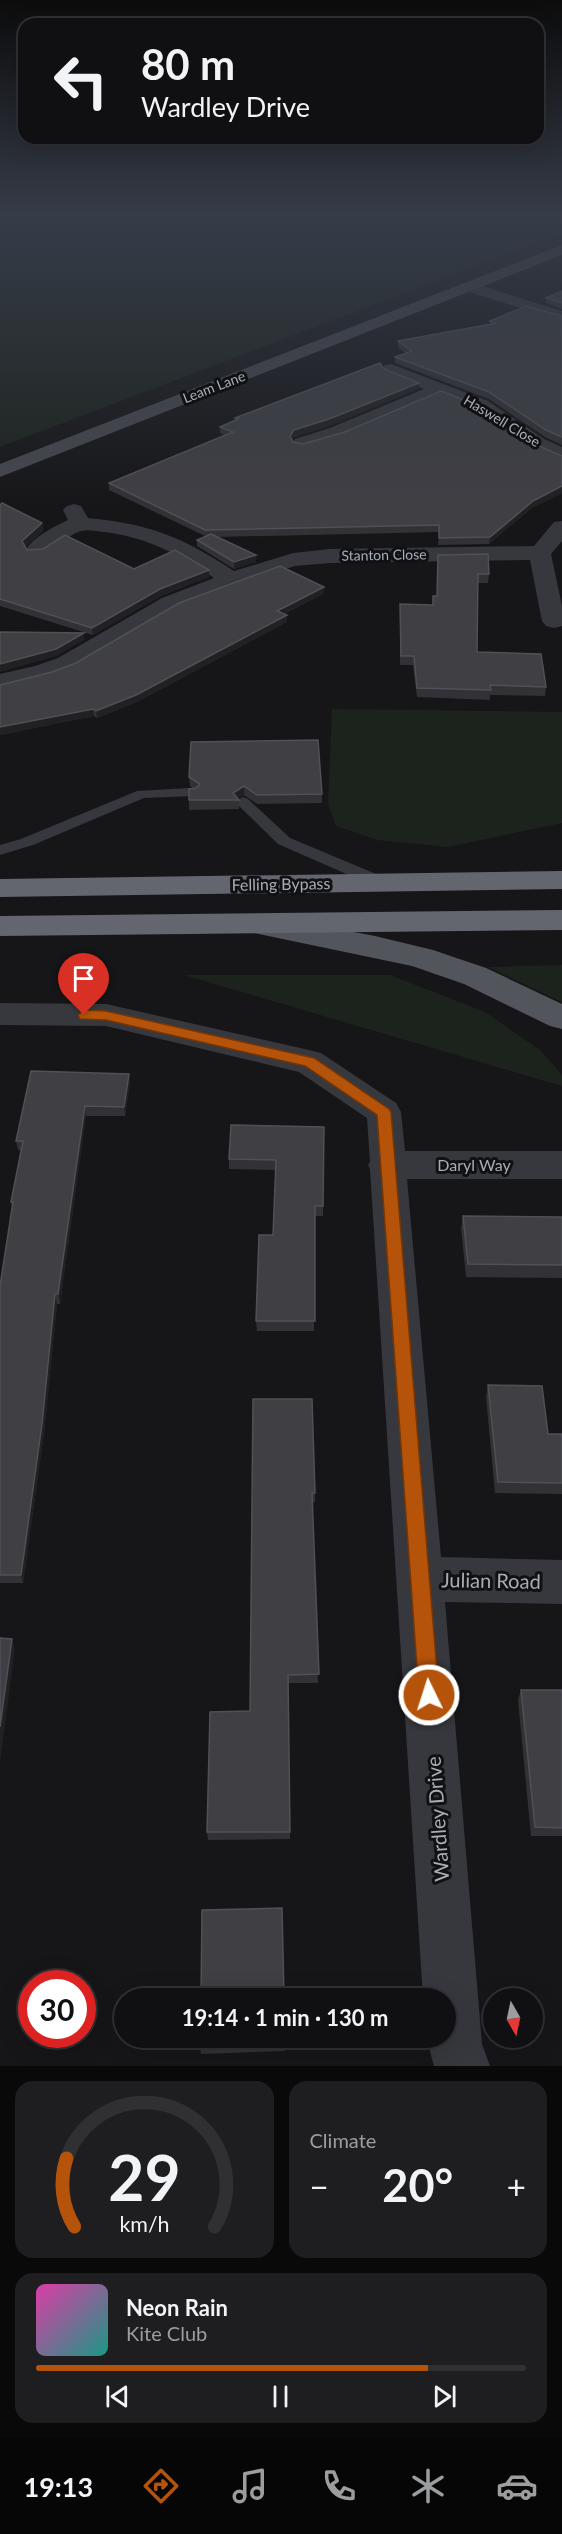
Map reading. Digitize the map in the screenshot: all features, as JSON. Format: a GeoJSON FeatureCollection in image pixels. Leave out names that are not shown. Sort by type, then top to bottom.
{"type":"FeatureCollection","features":[{"type":"Feature","properties":{"kind":"highway","name":"Felling Bypass"},"geometry":{"type":"LineString","coordinates":[[0,888],[562,880]]}},
{"type":"Feature","properties":{"kind":"highway"},"geometry":{"type":"LineString","coordinates":[[0,926],[562,920]]}},
{"type":"Feature","properties":{"kind":"main road","name":"Leam Lane"},"geometry":{"type":"LineString","coordinates":[[0,471],[407,311]]}},
{"type":"Feature","properties":{"kind":"main road"},"geometry":{"type":"LineString","coordinates":[[249,923],[393,950],[445,965],[494,984],[562,1017]]}},
{"type":"Feature","properties":{"kind":"street"},"geometry":{"type":"LineString","coordinates":[[547,311],[562,316]]}},
{"type":"Feature","properties":{"kind":"street","name":"Haswell Close"},"geometry":{"type":"LineString","coordinates":[[391,369],[481,405],[537,443],[562,455]]}},
{"type":"Feature","properties":{"kind":"street"},"geometry":{"type":"LineString","coordinates":[[302,442],[326,436],[442,388]]}},
{"type":"Feature","properties":{"kind":"street"},"geometry":{"type":"LineString","coordinates":[[326,436],[348,450]]}},
{"type":"Feature","properties":{"kind":"street"},"geometry":{"type":"LineString","coordinates":[[36,550],[77,516],[163,539],[182,548],[231,579]]}},
{"type":"Feature","properties":{"kind":"street"},"geometry":{"type":"LineString","coordinates":[[558,621],[542,571],[540,553],[562,527]]}},
{"type":"Feature","properties":{"kind":"street","name":"Stanton Close"},"geometry":{"type":"LineString","coordinates":[[0,682],[43,672],[67,663],[146,615],[231,579],[293,560],[311,557],[540,553]]}},
{"type":"Feature","properties":{"kind":"street","name":"Wardley Drive"},"geometry":{"type":"LineString","coordinates":[[0,1014],[106,1015],[309,1062],[384,1112],[386,1165],[420,1579],[454,2044],[462,2066]]}},
{"type":"Feature","properties":{"kind":"street","name":"Daryl Way"},"geometry":{"type":"LineString","coordinates":[[386,1165],[562,1166]]}},
{"type":"Feature","properties":{"kind":"street","name":"Julian Road"},"geometry":{"type":"LineString","coordinates":[[420,1579],[562,1582]]}},
{"type":"Feature","properties":{"kind":"lane"},"geometry":{"type":"LineString","coordinates":[[0,850],[27,842],[142,794],[190,793]]}},
{"type":"Feature","properties":{"kind":"lane"},"geometry":{"type":"LineString","coordinates":[[243,802],[284,841],[382,883]]}},
{"type":"Feature","properties":{"kind":"shaded area"},"geometry":{"type":"Polygon","coordinates":[[[0,311],[356,311],[0,447],[0,311]]]}},
{"type":"Feature","properties":{"kind":"shaded area"},"geometry":{"type":"Polygon","coordinates":[[[332,709],[562,712],[562,823],[448,847],[377,840],[336,826],[328,804],[332,709]]]}},
{"type":"Feature","properties":{"kind":"shaded area"},"geometry":{"type":"Polygon","coordinates":[[[562,965],[562,1002],[488,967],[562,965]]]}},
{"type":"Feature","properties":{"kind":"shaded area"},"geometry":{"type":"Polygon","coordinates":[[[184,975],[390,975],[485,1012],[540,1050],[562,1075],[562,1086],[184,975]]]}},
{"type":"Feature","properties":{"kind":"building"},"geometry":{"type":"Polygon","coordinates":[[[513,311],[545,311],[562,316],[562,437],[546,430],[489,392],[395,357],[412,351],[398,341],[497,323],[490,321],[513,311]]]}},
{"type":"Feature","properties":{"kind":"building"},"geometry":{"type":"Polygon","coordinates":[[[380,363],[384,369],[419,383],[329,419],[294,430],[290,436],[293,442],[303,444],[345,432],[441,391],[474,404],[530,442],[562,456],[562,486],[533,501],[490,537],[439,538],[439,525],[205,530],[109,483],[233,432],[220,427],[238,419],[235,418],[380,363]]]}},
{"type":"Feature","properties":{"kind":"building"},"geometry":{"type":"Polygon","coordinates":[[[2,503],[42,523],[22,541],[27,550],[43,549],[65,535],[134,569],[175,550],[209,570],[160,589],[92,628],[0,599],[0,505],[2,503]]]}},
{"type":"Feature","properties":{"kind":"building"},"geometry":{"type":"Polygon","coordinates":[[[211,534],[256,555],[234,562],[197,540],[211,534]]]}},
{"type":"Feature","properties":{"kind":"building"},"geometry":{"type":"Polygon","coordinates":[[[488,554],[489,574],[478,574],[477,652],[541,654],[546,687],[490,685],[491,690],[417,688],[414,656],[401,656],[400,604],[433,605],[433,596],[437,596],[438,555],[488,554]]]}},
{"type":"Feature","properties":{"kind":"building"},"geometry":{"type":"Polygon","coordinates":[[[280,566],[324,587],[277,611],[287,615],[136,695],[96,711],[93,709],[0,727],[0,685],[52,672],[76,663],[179,603],[280,566]]]}},
{"type":"Feature","properties":{"kind":"building"},"geometry":{"type":"Polygon","coordinates":[[[0,632],[84,633],[56,649],[0,664],[0,632]]]}},
{"type":"Feature","properties":{"kind":"building"},"geometry":{"type":"Polygon","coordinates":[[[318,740],[322,794],[257,795],[244,786],[233,793],[239,800],[189,800],[189,789],[196,788],[200,784],[189,777],[191,742],[318,740]]]}},
{"type":"Feature","properties":{"kind":"building"},"geometry":{"type":"Polygon","coordinates":[[[31,1071],[129,1074],[124,1107],[85,1106],[58,1294],[55,1294],[42,1424],[21,1575],[0,1575],[0,1286],[13,1202],[11,1202],[23,1141],[16,1141],[31,1071]]]}},
{"type":"Feature","properties":{"kind":"building"},"geometry":{"type":"Polygon","coordinates":[[[231,1125],[324,1127],[323,1206],[315,1206],[315,1321],[256,1321],[259,1235],[273,1235],[276,1160],[229,1159],[231,1125]]]}},
{"type":"Feature","properties":{"kind":"building"},"geometry":{"type":"Polygon","coordinates":[[[463,1216],[562,1217],[562,1265],[468,1264],[463,1216]]]}},
{"type":"Feature","properties":{"kind":"building"},"geometry":{"type":"Polygon","coordinates":[[[488,1385],[542,1386],[548,1434],[562,1434],[562,1483],[498,1482],[488,1385]]]}},
{"type":"Feature","properties":{"kind":"building"},"geometry":{"type":"Polygon","coordinates":[[[253,1399],[312,1399],[315,1493],[312,1493],[319,1674],[288,1675],[290,1832],[207,1832],[210,1712],[250,1711],[253,1399]]]}},
{"type":"Feature","properties":{"kind":"building"},"geometry":{"type":"Polygon","coordinates":[[[0,1638],[12,1639],[0,1727],[0,1638]]]}},
{"type":"Feature","properties":{"kind":"building"},"geometry":{"type":"Polygon","coordinates":[[[521,1690],[562,1690],[562,1828],[535,1827],[521,1690]]]}},
{"type":"Feature","properties":{"kind":"building"},"geometry":{"type":"Polygon","coordinates":[[[282,1908],[284,1988],[201,1988],[202,1910],[282,1908]]]}},
{"type":"Feature","properties":{"kind":"route"},"geometry":{"type":"LineString","coordinates":[[84,1015],[106,1015],[309,1062],[384,1112],[386,1165],[429,1695]]}}]}
